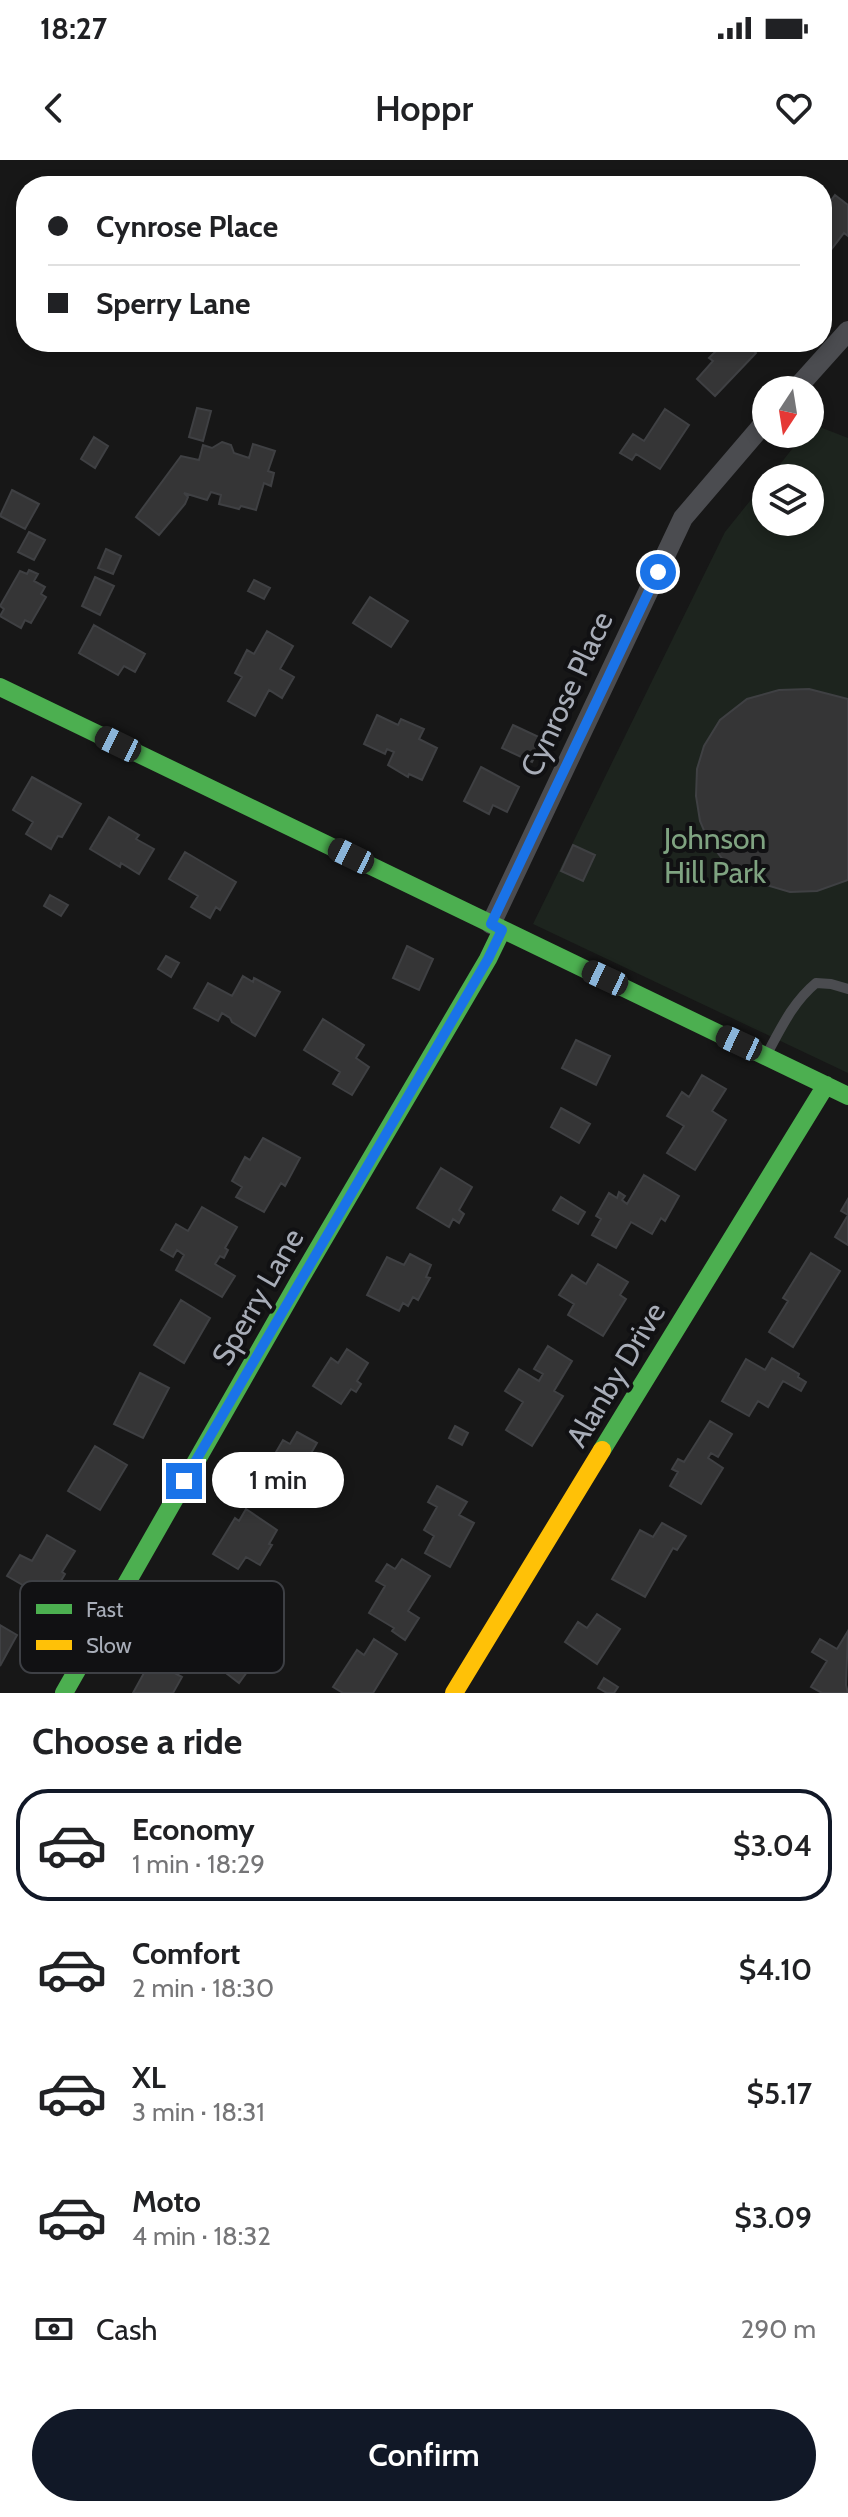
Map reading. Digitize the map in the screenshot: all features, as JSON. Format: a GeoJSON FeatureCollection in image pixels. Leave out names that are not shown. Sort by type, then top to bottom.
{"type":"FeatureCollection","features":[{"type":"Feature","properties":{"kind":"street"},"geometry":{"type":"LineString","coordinates":[[832,349],[848,331]]}},
{"type":"Feature","properties":{"kind":"street"},"geometry":{"type":"LineString","coordinates":[[808,376],[829,352]]}},
{"type":"Feature","properties":{"kind":"street","name":"Cynrose Place"},"geometry":{"type":"LineString","coordinates":[[497,927],[683,518],[752,437]]}},
{"type":"Feature","properties":{"kind":"street"},"geometry":{"type":"LineString","coordinates":[[0,687],[848,1096]]}},
{"type":"Feature","properties":{"kind":"street","name":"Sperry Lane"},"geometry":{"type":"LineString","coordinates":[[128,1581],[291,1294],[488,959],[497,927]]}},
{"type":"Feature","properties":{"kind":"street","name":"Alanby Drive"},"geometry":{"type":"LineString","coordinates":[[454,1693],[826,1085]]}},
{"type":"Feature","properties":{"kind":"street","name":"Sperry Lane"},"geometry":{"type":"LineString","coordinates":[[64,1693],[75,1673]]}},
{"type":"Feature","properties":{"kind":"lane"},"geometry":{"type":"LineString","coordinates":[[766,1056],[791,1010],[816,983],[848,989]]}},
{"type":"Feature","properties":{"kind":"green space","name":"Johnson Hill Park"},"geometry":{"type":"Polygon","coordinates":[[[824,429],[848,438],[848,1073],[533,924],[725,532],[752,498],[752,536],[824,536],[824,464],[780,464],[793,448],[824,448],[824,429]]]}},
{"type":"Feature","properties":{"kind":"building"},"geometry":{"type":"Polygon","coordinates":[[[835,195],[848,205],[848,236],[844,233],[832,249],[832,199],[835,195]]]}},
{"type":"Feature","properties":{"kind":"building"},"geometry":{"type":"Polygon","coordinates":[[[715,352],[756,353],[715,396],[697,379],[713,361],[709,358],[715,352]]]}},
{"type":"Feature","properties":{"kind":"building"},"geometry":{"type":"Polygon","coordinates":[[[197,408],[211,411],[203,441],[189,437],[197,408]]]}},
{"type":"Feature","properties":{"kind":"building"},"geometry":{"type":"Polygon","coordinates":[[[665,409],[689,425],[660,469],[636,454],[632,460],[620,453],[633,434],[644,441],[665,409]]]}},
{"type":"Feature","properties":{"kind":"building"},"geometry":{"type":"Polygon","coordinates":[[[94,437],[108,446],[95,468],[81,459],[94,437]]]}},
{"type":"Feature","properties":{"kind":"building"},"geometry":{"type":"Polygon","coordinates":[[[222,442],[231,445],[234,453],[249,458],[253,444],[275,451],[268,471],[274,473],[271,486],[264,483],[256,510],[219,504],[221,495],[211,492],[207,500],[184,493],[188,497],[185,504],[159,535],[136,517],[181,456],[199,460],[203,445],[212,448],[222,442]]]}},
{"type":"Feature","properties":{"kind":"building"},"geometry":{"type":"Polygon","coordinates":[[[12,490],[39,504],[25,529],[0,516],[12,490]]]}},
{"type":"Feature","properties":{"kind":"building"},"geometry":{"type":"Polygon","coordinates":[[[29,532],[45,540],[34,560],[18,552],[29,532]]]}},
{"type":"Feature","properties":{"kind":"building"},"geometry":{"type":"Polygon","coordinates":[[[106,549],[121,556],[113,574],[98,568],[106,549]]]}},
{"type":"Feature","properties":{"kind":"building"},"geometry":{"type":"Polygon","coordinates":[[[29,570],[38,574],[34,581],[45,587],[41,594],[46,597],[31,623],[25,620],[21,628],[0,616],[4,609],[0,606],[20,571],[27,574],[29,570]]]}},
{"type":"Feature","properties":{"kind":"building"},"geometry":{"type":"Polygon","coordinates":[[[95,577],[114,586],[100,615],[82,606],[95,577]]]}},
{"type":"Feature","properties":{"kind":"building"},"geometry":{"type":"Polygon","coordinates":[[[254,580],[270,588],[264,599],[248,591],[254,580]]]}},
{"type":"Feature","properties":{"kind":"building"},"geometry":{"type":"Polygon","coordinates":[[[370,597],[408,621],[391,647],[353,623],[370,597]]]}},
{"type":"Feature","properties":{"kind":"building"},"geometry":{"type":"Polygon","coordinates":[[[94,625],[145,654],[135,672],[124,666],[118,675],[79,653],[94,625]]]}},
{"type":"Feature","properties":{"kind":"building"},"geometry":{"type":"Polygon","coordinates":[[[267,631],[293,646],[280,669],[294,677],[282,698],[269,690],[255,716],[228,701],[242,677],[235,673],[247,650],[254,654],[267,631]]]}},
{"type":"Feature","properties":{"kind":"building"},"geometry":{"type":"Polygon","coordinates":[[[809,689],[848,699],[848,880],[817,891],[790,892],[746,879],[724,861],[708,840],[700,821],[696,796],[697,769],[704,746],[720,720],[747,699],[779,690],[809,689]]]}},
{"type":"Feature","properties":{"kind":"building"},"geometry":{"type":"Polygon","coordinates":[[[377,715],[398,725],[401,719],[424,729],[419,739],[437,748],[422,780],[409,774],[408,777],[388,765],[394,752],[387,749],[385,754],[364,744],[377,715]]]}},
{"type":"Feature","properties":{"kind":"building"},"geometry":{"type":"Polygon","coordinates":[[[513,725],[543,739],[532,762],[502,748],[513,725]]]}},
{"type":"Feature","properties":{"kind":"building"},"geometry":{"type":"Polygon","coordinates":[[[481,767],[519,787],[507,812],[493,805],[489,814],[464,801],[481,767]]]}},
{"type":"Feature","properties":{"kind":"building"},"geometry":{"type":"Polygon","coordinates":[[[32,777],[81,804],[62,837],[58,836],[51,849],[26,834],[33,822],[13,810],[32,777]]]}},
{"type":"Feature","properties":{"kind":"building"},"geometry":{"type":"Polygon","coordinates":[[[109,817],[139,835],[136,839],[154,849],[139,874],[90,849],[109,817]]]}},
{"type":"Feature","properties":{"kind":"building"},"geometry":{"type":"Polygon","coordinates":[[[573,845],[595,855],[583,881],[561,871],[573,845]]]}},
{"type":"Feature","properties":{"kind":"building"},"geometry":{"type":"Polygon","coordinates":[[[185,852],[236,882],[220,910],[216,907],[210,918],[191,907],[198,896],[169,879],[185,852]]]}},
{"type":"Feature","properties":{"kind":"building"},"geometry":{"type":"Polygon","coordinates":[[[50,895],[68,905],[61,916],[44,906],[50,895]]]}},
{"type":"Feature","properties":{"kind":"building"},"geometry":{"type":"Polygon","coordinates":[[[407,946],[433,959],[419,990],[393,978],[407,946]]]}},
{"type":"Feature","properties":{"kind":"building"},"geometry":{"type":"Polygon","coordinates":[[[166,956],[179,963],[171,977],[158,969],[166,956]]]}},
{"type":"Feature","properties":{"kind":"building"},"geometry":{"type":"Polygon","coordinates":[[[243,976],[253,982],[254,978],[280,992],[255,1036],[222,1013],[218,1021],[194,1008],[208,983],[232,996],[243,976]]]}},
{"type":"Feature","properties":{"kind":"building"},"geometry":{"type":"Polygon","coordinates":[[[323,1019],[364,1045],[356,1058],[369,1067],[352,1095],[333,1084],[340,1072],[304,1050],[323,1019]]]}},
{"type":"Feature","properties":{"kind":"building"},"geometry":{"type":"Polygon","coordinates":[[[576,1040],[610,1056],[596,1085],[562,1068],[576,1040]]]}},
{"type":"Feature","properties":{"kind":"building"},"geometry":{"type":"Polygon","coordinates":[[[702,1075],[726,1089],[712,1111],[726,1120],[695,1170],[667,1153],[684,1126],[667,1116],[682,1092],[689,1097],[702,1075]]]}},
{"type":"Feature","properties":{"kind":"building"},"geometry":{"type":"Polygon","coordinates":[[[561,1108],[590,1124],[579,1143],[551,1127],[561,1108]]]}},
{"type":"Feature","properties":{"kind":"building"},"geometry":{"type":"Polygon","coordinates":[[[263,1138],[300,1158],[285,1186],[281,1183],[264,1212],[236,1197],[242,1187],[232,1181],[245,1157],[250,1160],[263,1138]]]}},
{"type":"Feature","properties":{"kind":"building"},"geometry":{"type":"Polygon","coordinates":[[[441,1168],[472,1187],[459,1210],[464,1214],[459,1223],[453,1219],[449,1227],[417,1208],[441,1168]]]}},
{"type":"Feature","properties":{"kind":"building"},"geometry":{"type":"Polygon","coordinates":[[[644,1175],[679,1196],[665,1221],[661,1218],[652,1234],[631,1222],[616,1248],[592,1235],[601,1219],[596,1216],[609,1193],[617,1198],[619,1192],[625,1196],[622,1200],[627,1204],[644,1175]]]}},
{"type":"Feature","properties":{"kind":"building"},"geometry":{"type":"Polygon","coordinates":[[[561,1197],[585,1212],[578,1224],[553,1210],[561,1197]]]}},
{"type":"Feature","properties":{"kind":"building"},"geometry":{"type":"Polygon","coordinates":[[[848,1199],[848,1215],[841,1211],[848,1199]]]}},
{"type":"Feature","properties":{"kind":"building"},"geometry":{"type":"Polygon","coordinates":[[[202,1207],[237,1227],[225,1248],[228,1250],[224,1258],[220,1256],[215,1264],[235,1276],[222,1297],[176,1270],[184,1255],[177,1250],[173,1257],[161,1250],[176,1224],[188,1231],[202,1207]]]}},
{"type":"Feature","properties":{"kind":"building"},"geometry":{"type":"Polygon","coordinates":[[[848,1215],[848,1245],[835,1237],[848,1215]]]}},
{"type":"Feature","properties":{"kind":"building"},"geometry":{"type":"Polygon","coordinates":[[[811,1253],[840,1271],[793,1347],[769,1332],[788,1301],[783,1298],[811,1253]]]}},
{"type":"Feature","properties":{"kind":"building"},"geometry":{"type":"Polygon","coordinates":[[[410,1254],[431,1265],[426,1277],[430,1278],[418,1300],[413,1297],[408,1306],[403,1303],[399,1311],[367,1295],[387,1257],[404,1265],[410,1254]]]}},
{"type":"Feature","properties":{"kind":"building"},"geometry":{"type":"Polygon","coordinates":[[[598,1264],[628,1282],[620,1295],[626,1299],[603,1336],[568,1315],[574,1304],[559,1295],[572,1275],[586,1284],[598,1264]]]}},
{"type":"Feature","properties":{"kind":"building"},"geometry":{"type":"Polygon","coordinates":[[[181,1300],[210,1318],[184,1363],[154,1345],[181,1300]]]}},
{"type":"Feature","properties":{"kind":"building"},"geometry":{"type":"Polygon","coordinates":[[[548,1346],[572,1361],[554,1391],[563,1396],[532,1446],[506,1430],[523,1402],[505,1391],[519,1369],[539,1381],[543,1374],[534,1369],[548,1346]]]}},
{"type":"Feature","properties":{"kind":"building"},"geometry":{"type":"Polygon","coordinates":[[[347,1349],[368,1363],[357,1381],[361,1384],[356,1392],[351,1389],[341,1404],[313,1386],[331,1358],[338,1363],[347,1349]]]}},
{"type":"Feature","properties":{"kind":"building"},"geometry":{"type":"Polygon","coordinates":[[[772,1358],[799,1374],[798,1377],[806,1382],[801,1391],[783,1381],[768,1407],[758,1401],[749,1416],[722,1401],[746,1359],[765,1370],[772,1358]]]}},
{"type":"Feature","properties":{"kind":"building"},"geometry":{"type":"Polygon","coordinates":[[[140,1373],[169,1388],[143,1438],[114,1424],[140,1373]]]}},
{"type":"Feature","properties":{"kind":"building"},"geometry":{"type":"Polygon","coordinates":[[[710,1421],[732,1434],[718,1457],[711,1453],[708,1458],[723,1468],[701,1504],[670,1486],[678,1472],[672,1469],[678,1459],[684,1462],[710,1421]]]}},
{"type":"Feature","properties":{"kind":"building"},"geometry":{"type":"Polygon","coordinates":[[[455,1426],[468,1433],[462,1445],[449,1438],[455,1426]]]}},
{"type":"Feature","properties":{"kind":"building"},"geometry":{"type":"Polygon","coordinates":[[[297,1432],[317,1443],[302,1461],[315,1468],[301,1492],[265,1471],[283,1440],[290,1444],[297,1432]]]}},
{"type":"Feature","properties":{"kind":"building"},"geometry":{"type":"Polygon","coordinates":[[[95,1446],[127,1465],[100,1510],[68,1491],[95,1446]]]}},
{"type":"Feature","properties":{"kind":"building"},"geometry":{"type":"Polygon","coordinates":[[[437,1486],[467,1502],[459,1515],[474,1523],[450,1567],[425,1553],[434,1536],[424,1530],[437,1507],[428,1502],[437,1486]]]}},
{"type":"Feature","properties":{"kind":"building"},"geometry":{"type":"Polygon","coordinates":[[[246,1509],[277,1530],[260,1565],[246,1557],[238,1569],[213,1554],[235,1518],[239,1521],[246,1509]]]}},
{"type":"Feature","properties":{"kind":"building"},"geometry":{"type":"Polygon","coordinates":[[[662,1523],[686,1536],[677,1550],[673,1548],[645,1597],[612,1579],[640,1530],[653,1537],[662,1523]]]}},
{"type":"Feature","properties":{"kind":"building"},"geometry":{"type":"Polygon","coordinates":[[[47,1535],[75,1551],[62,1572],[65,1574],[61,1581],[20,1581],[20,1583],[7,1576],[20,1555],[32,1561],[47,1535]]]}},
{"type":"Feature","properties":{"kind":"building"},"geometry":{"type":"Polygon","coordinates":[[[402,1559],[430,1576],[408,1611],[419,1618],[405,1640],[392,1631],[394,1628],[369,1613],[385,1586],[376,1581],[387,1564],[395,1569],[402,1559]]]}},
{"type":"Feature","properties":{"kind":"building"},"geometry":{"type":"Polygon","coordinates":[[[597,1614],[620,1629],[597,1664],[565,1642],[578,1622],[587,1628],[597,1614]]]}},
{"type":"Feature","properties":{"kind":"building"},"geometry":{"type":"Polygon","coordinates":[[[0,1625],[17,1635],[0,1666],[0,1625]]]}},
{"type":"Feature","properties":{"kind":"building"},"geometry":{"type":"Polygon","coordinates":[[[848,1631],[848,1693],[822,1693],[811,1687],[827,1661],[812,1652],[820,1639],[837,1649],[848,1631]]]}},
{"type":"Feature","properties":{"kind":"building"},"geometry":{"type":"Polygon","coordinates":[[[374,1639],[397,1654],[373,1693],[343,1693],[333,1687],[357,1650],[364,1655],[374,1639]]]}},
{"type":"Feature","properties":{"kind":"building"},"geometry":{"type":"Polygon","coordinates":[[[144,1673],[175,1673],[182,1677],[173,1693],[133,1693],[144,1673]]]}},
{"type":"Feature","properties":{"kind":"building"},"geometry":{"type":"Polygon","coordinates":[[[226,1673],[246,1673],[239,1683],[226,1673]]]}},
{"type":"Feature","properties":{"kind":"building"},"geometry":{"type":"Polygon","coordinates":[[[604,1678],[618,1687],[614,1693],[598,1688],[604,1678]]]}},
{"type":"Feature","properties":{"kind":"traffic: fast"},"geometry":{"type":"LineString","coordinates":[[0,687],[848,1096]]}},
{"type":"Feature","properties":{"kind":"traffic: fast"},"geometry":{"type":"LineString","coordinates":[[128,1581],[502,930]]}},
{"type":"Feature","properties":{"kind":"traffic: fast"},"geometry":{"type":"LineString","coordinates":[[602,1450],[826,1085]]}},
{"type":"Feature","properties":{"kind":"traffic: fast"},"geometry":{"type":"LineString","coordinates":[[64,1693],[75,1673]]}},
{"type":"Feature","properties":{"kind":"traffic: slow"},"geometry":{"type":"LineString","coordinates":[[454,1693],[602,1450]]}},
{"type":"Feature","properties":{"kind":"route"},"geometry":{"type":"LineString","coordinates":[[184,1481],[488,959],[502,930],[491,924],[658,572]]}}]}
